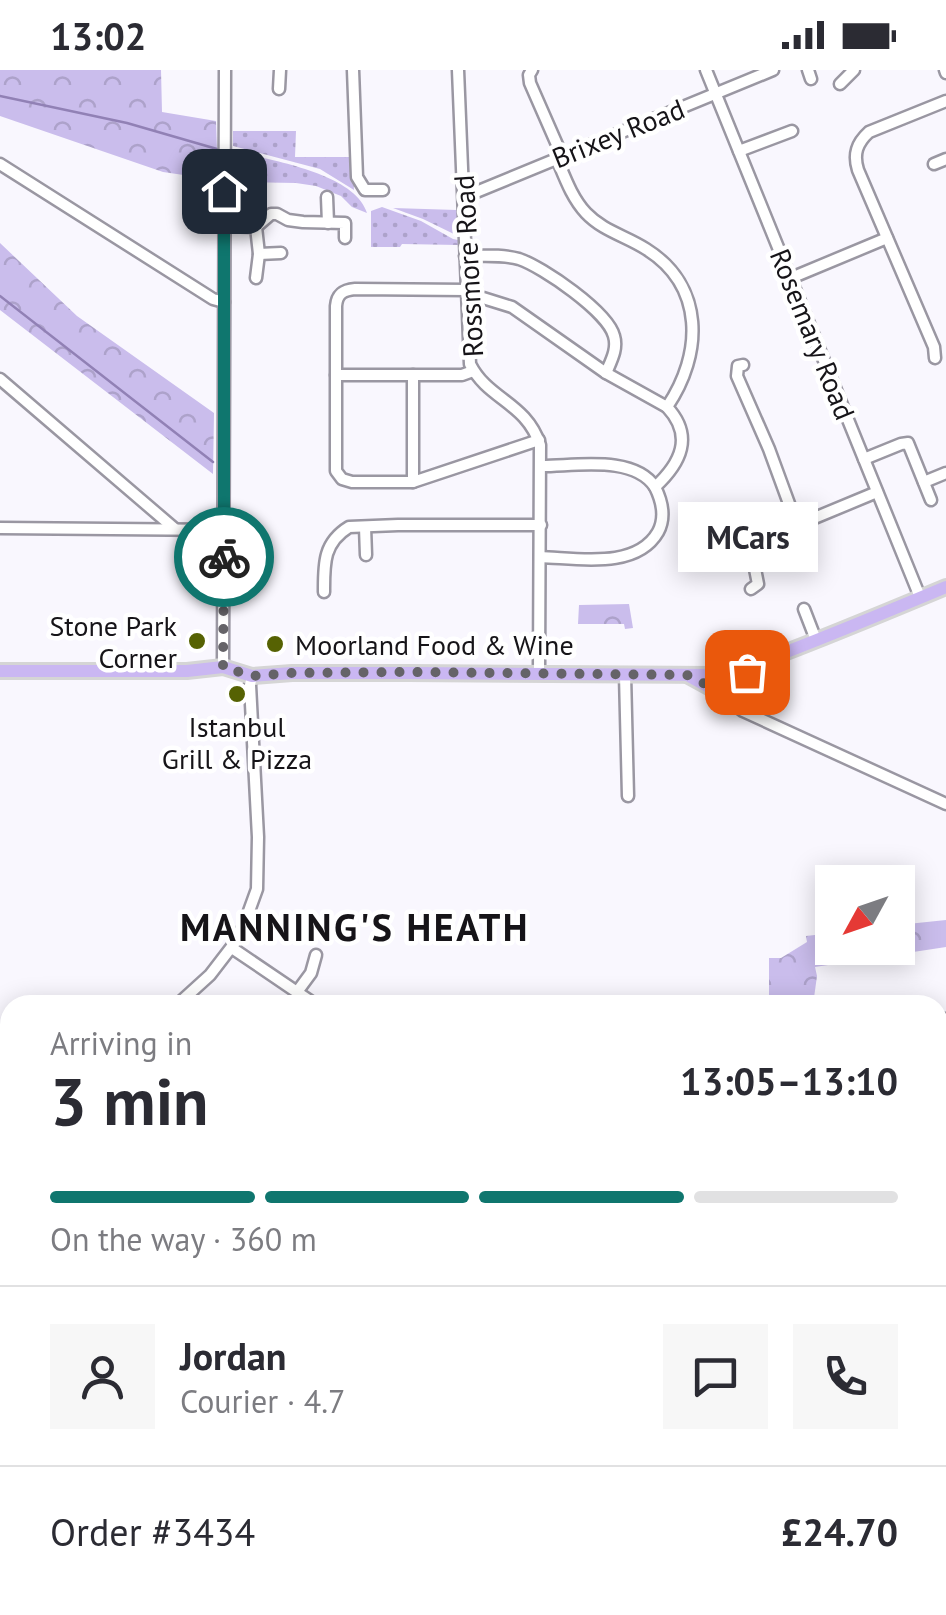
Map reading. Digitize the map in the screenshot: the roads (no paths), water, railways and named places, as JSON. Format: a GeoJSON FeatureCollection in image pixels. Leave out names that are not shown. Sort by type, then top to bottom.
{"type":"FeatureCollection","features":[{"type":"Feature","properties":{"kind":"main road"},"geometry":{"type":"LineString","coordinates":[[0,671],[188,671],[223,667],[252,676],[687,675],[723,683],[747,672],[756,663],[946,587]]}},
{"type":"Feature","properties":{"kind":"street"},"geometry":{"type":"LineString","coordinates":[[223,667],[226,70]]}},
{"type":"Feature","properties":{"kind":"street"},"geometry":{"type":"LineString","coordinates":[[278,89],[280,70]]}},
{"type":"Feature","properties":{"kind":"street"},"geometry":{"type":"LineString","coordinates":[[353,70],[357,177],[364,190],[383,190]]}},
{"type":"Feature","properties":{"kind":"street","name":"Rossmore Road"},"geometry":{"type":"LineString","coordinates":[[458,70],[470,364],[482,382],[525,416],[539,440]]}},
{"type":"Feature","properties":{"kind":"street"},"geometry":{"type":"LineString","coordinates":[[532,70],[530,83],[573,195],[600,225],[654,255],[687,299],[692,324],[691,358],[668,407]]}},
{"type":"Feature","properties":{"kind":"street","name":"Rosemary Road"},"geometry":{"type":"LineString","coordinates":[[706,70],[920,598]]}},
{"type":"Feature","properties":{"kind":"street","name":"Brixey Road"},"geometry":{"type":"LineString","coordinates":[[464,197],[773,70]]}},
{"type":"Feature","properties":{"kind":"street"},"geometry":{"type":"LineString","coordinates":[[840,84],[856,70]]}},
{"type":"Feature","properties":{"kind":"street"},"geometry":{"type":"LineString","coordinates":[[935,358],[934,347],[855,162],[860,142],[879,128],[946,102]]}},
{"type":"Feature","properties":{"kind":"street"},"geometry":{"type":"LineString","coordinates":[[739,151],[792,131]]}},
{"type":"Feature","properties":{"kind":"street"},"geometry":{"type":"LineString","coordinates":[[934,164],[946,159]]}},
{"type":"Feature","properties":{"kind":"street"},"geometry":{"type":"LineString","coordinates":[[0,164],[213,299],[224,302]]}},
{"type":"Feature","properties":{"kind":"street"},"geometry":{"type":"LineString","coordinates":[[327,198],[328,223]]}},
{"type":"Feature","properties":{"kind":"street"},"geometry":{"type":"LineString","coordinates":[[224,226],[256,226],[277,214],[288,220],[345,223],[345,238]]}},
{"type":"Feature","properties":{"kind":"street"},"geometry":{"type":"LineString","coordinates":[[256,226],[256,278]]}},
{"type":"Feature","properties":{"kind":"street"},"geometry":{"type":"LineString","coordinates":[[790,278],[887,238]]}},
{"type":"Feature","properties":{"kind":"street"},"geometry":{"type":"LineString","coordinates":[[258,254],[281,253]]}},
{"type":"Feature","properties":{"kind":"street"},"geometry":{"type":"LineString","coordinates":[[465,256],[522,260],[567,287],[603,318],[614,334],[615,350],[606,373]]}},
{"type":"Feature","properties":{"kind":"street"},"geometry":{"type":"LineString","coordinates":[[539,674],[539,440],[413,482],[342,480],[335,462],[337,298],[342,292],[355,289],[467,295],[512,307],[606,373],[668,407],[679,425],[682,441],[672,469],[655,486]]}},
{"type":"Feature","properties":{"kind":"street"},"geometry":{"type":"LineString","coordinates":[[743,365],[738,366],[737,376],[770,449],[791,509],[812,519],[876,492]]}},
{"type":"Feature","properties":{"kind":"street"},"geometry":{"type":"LineString","coordinates":[[336,374],[474,371]]}},
{"type":"Feature","properties":{"kind":"street"},"geometry":{"type":"LineString","coordinates":[[413,375],[413,482]]}},
{"type":"Feature","properties":{"kind":"street"},"geometry":{"type":"LineString","coordinates":[[0,379],[176,529]]}},
{"type":"Feature","properties":{"kind":"street"},"geometry":{"type":"LineString","coordinates":[[864,459],[904,443],[906,438],[931,500]]}},
{"type":"Feature","properties":{"kind":"street"},"geometry":{"type":"LineString","coordinates":[[540,557],[626,557],[642,550],[662,521],[662,504],[655,486],[647,476],[628,467],[542,466]]}},
{"type":"Feature","properties":{"kind":"street"},"geometry":{"type":"LineString","coordinates":[[924,482],[946,472]]}},
{"type":"Feature","properties":{"kind":"street"},"geometry":{"type":"LineString","coordinates":[[147,529],[150,506]]}},
{"type":"Feature","properties":{"kind":"street"},"geometry":{"type":"LineString","coordinates":[[751,590],[758,584],[750,544],[778,537],[797,514]]}},
{"type":"Feature","properties":{"kind":"street"},"geometry":{"type":"LineString","coordinates":[[324,592],[328,547],[348,527],[541,525]]}},
{"type":"Feature","properties":{"kind":"street"},"geometry":{"type":"LineString","coordinates":[[365,527],[366,555]]}},
{"type":"Feature","properties":{"kind":"street"},"geometry":{"type":"LineString","coordinates":[[0,528],[224,530]]}},
{"type":"Feature","properties":{"kind":"street"},"geometry":{"type":"LineString","coordinates":[[804,609],[816,640]]}},
{"type":"Feature","properties":{"kind":"street"},"geometry":{"type":"LineString","coordinates":[[625,675],[628,796]]}},
{"type":"Feature","properties":{"kind":"street"},"geometry":{"type":"LineString","coordinates":[[190,995],[232,948],[246,923],[257,889],[252,676]]}},
{"type":"Feature","properties":{"kind":"street"},"geometry":{"type":"LineString","coordinates":[[723,683],[758,717],[946,804]]}},
{"type":"Feature","properties":{"kind":"street"},"geometry":{"type":"LineString","coordinates":[[232,948],[301,995]]}},
{"type":"Feature","properties":{"kind":"street"},"geometry":{"type":"LineString","coordinates":[[297,992],[311,973],[316,955]]}},
{"type":"Feature","properties":{"kind":"waterway"},"geometry":{"type":"LineString","coordinates":[[0,96],[127,123],[217,149]]}},
{"type":"Feature","properties":{"kind":"waterway"},"geometry":{"type":"LineString","coordinates":[[0,296],[213,462]]}},
{"type":"Feature","properties":{"kind":"place","name":"Stone Park Corner"},"geometry":{"type":"Point","coordinates":[197,641]}},
{"type":"Feature","properties":{"kind":"place","name":"Moorland Food & Wine"},"geometry":{"type":"Point","coordinates":[275,644]}},
{"type":"Feature","properties":{"kind":"place","name":"MCars"},"geometry":{"type":"Point","coordinates":[747,672]}},
{"type":"Feature","properties":{"kind":"place","name":"Istanbul Grill & Pizza"},"geometry":{"type":"Point","coordinates":[237,694]}},
{"type":"Feature","properties":{"kind":"district","name":"MANNING'S HEATH"},"geometry":{"type":"Point","coordinates":[355,926]}}]}
